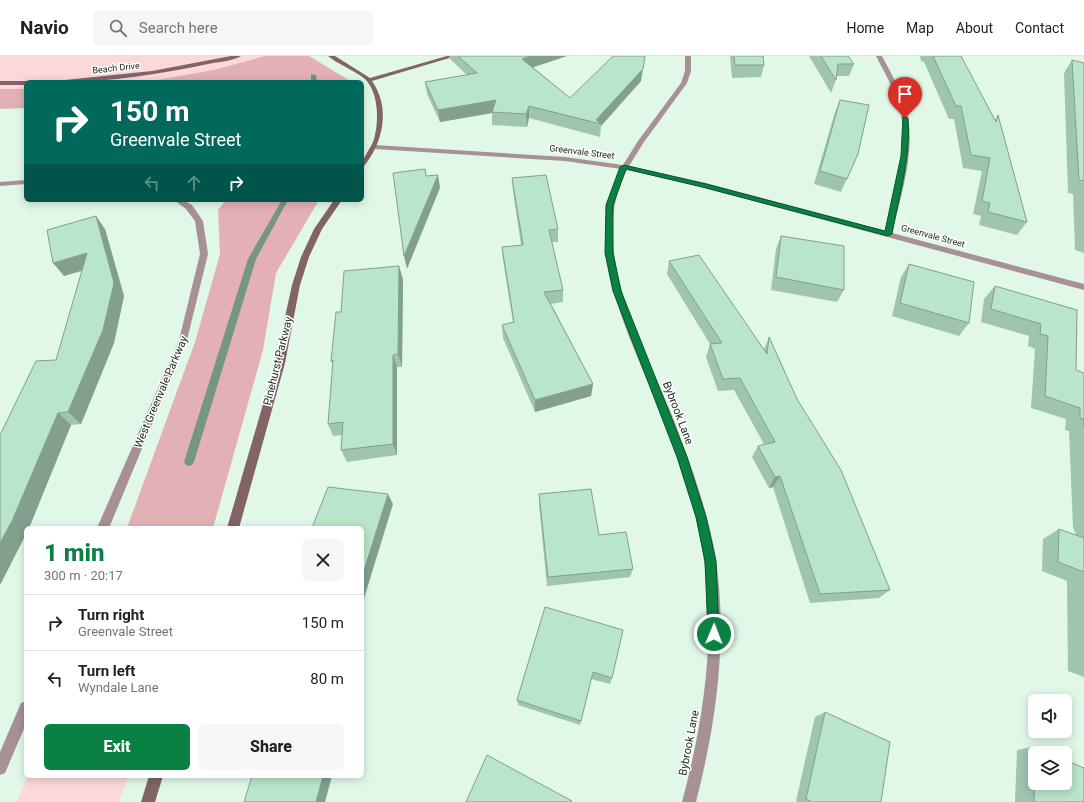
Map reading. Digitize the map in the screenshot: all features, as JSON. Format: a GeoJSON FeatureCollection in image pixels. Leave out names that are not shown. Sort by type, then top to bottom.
{"type":"FeatureCollection","features":[{"type":"Feature","properties":{"kind":"street","name":"Beach Drive"},"geometry":{"type":"LineString","coordinates":[[88,80],[134,76],[184,68],[238,56]]}},
{"type":"Feature","properties":{"kind":"street"},"geometry":{"type":"LineString","coordinates":[[331,56],[369,80],[376,93],[380,112],[379,128],[374,147],[364,162]]}},
{"type":"Feature","properties":{"kind":"street"},"geometry":{"type":"LineString","coordinates":[[369,80],[453,56]]}},
{"type":"Feature","properties":{"kind":"street","name":"Bybrook Lane"},"geometry":{"type":"LineString","coordinates":[[688,56],[688,71],[684,83],[624,167],[610,205],[608,226],[609,253],[617,291],[682,457],[701,517],[711,561],[714,619],[711,692],[698,771],[689,802]]}},
{"type":"Feature","properties":{"kind":"street"},"geometry":{"type":"LineString","coordinates":[[879,56],[902,106],[905,118],[906,135],[904,156],[888,234]]}},
{"type":"Feature","properties":{"kind":"street"},"geometry":{"type":"LineString","coordinates":[[0,83],[24,83]]}},
{"type":"Feature","properties":{"kind":"street","name":"Greenvale Street"},"geometry":{"type":"LineString","coordinates":[[374,147],[540,157],[624,167],[703,185],[1084,287]]}},
{"type":"Feature","properties":{"kind":"street"},"geometry":{"type":"LineString","coordinates":[[0,184],[24,182]]}},
{"type":"Feature","properties":{"kind":"street","name":"West Greenvale Parkway"},"geometry":{"type":"LineString","coordinates":[[104,526],[184,340],[204,254],[199,221],[189,207],[181,202]]}},
{"type":"Feature","properties":{"kind":"street","name":"Pinehurst Parkway"},"geometry":{"type":"LineString","coordinates":[[234,526],[280,363],[298,278],[305,257],[318,229],[337,202]]}},
{"type":"Feature","properties":{"kind":"street"},"geometry":{"type":"LineString","coordinates":[[0,768],[24,713]]}},
{"type":"Feature","properties":{"kind":"street"},"geometry":{"type":"LineString","coordinates":[[148,802],[155,778]]}},
{"type":"Feature","properties":{"kind":"shaded area"},"geometry":{"type":"Polygon","coordinates":[[[0,56],[294,56],[212,80],[24,80],[24,106],[0,106],[0,56]]]}},
{"type":"Feature","properties":{"kind":"shaded area"},"geometry":{"type":"Polygon","coordinates":[[[265,56],[309,56],[349,80],[158,80],[218,69],[265,56]]]}},
{"type":"Feature","properties":{"kind":"shaded area"},"geometry":{"type":"Polygon","coordinates":[[[0,89],[24,89],[24,108],[0,109],[0,89]]]}},
{"type":"Feature","properties":{"kind":"shaded area"},"geometry":{"type":"Polygon","coordinates":[[[224,202],[318,202],[276,273],[263,350],[214,526],[128,526],[195,342],[220,254],[218,210],[224,202]]]}},
{"type":"Feature","properties":{"kind":"shaded area"},"geometry":{"type":"Polygon","coordinates":[[[26,778],[128,778],[119,802],[17,802],[26,778]]]}},
{"type":"Feature","properties":{"kind":"building"},"geometry":{"type":"Polygon","coordinates":[[[458,56],[530,56],[522,59],[570,98],[613,56],[645,56],[643,69],[596,120],[601,124],[529,106],[526,114],[492,112],[496,100],[438,110],[425,82],[477,73],[458,56]]]}},
{"type":"Feature","properties":{"kind":"building"},"geometry":{"type":"Polygon","coordinates":[[[734,56],[763,56],[764,65],[735,65],[734,56]]]}},
{"type":"Feature","properties":{"kind":"building"},"geometry":{"type":"Polygon","coordinates":[[[821,56],[848,56],[854,64],[838,64],[836,80],[821,56]]]}},
{"type":"Feature","properties":{"kind":"building"},"geometry":{"type":"Polygon","coordinates":[[[933,56],[961,56],[996,122],[998,115],[1027,222],[988,212],[990,203],[982,201],[990,158],[971,155],[961,106],[956,106],[933,56]]]}},
{"type":"Feature","properties":{"kind":"building"},"geometry":{"type":"Polygon","coordinates":[[[1072,60],[1084,63],[1084,181],[1079,180],[1072,60]]]}},
{"type":"Feature","properties":{"kind":"building"},"geometry":{"type":"Polygon","coordinates":[[[840,100],[869,105],[858,154],[847,179],[820,171],[840,100]]]}},
{"type":"Feature","properties":{"kind":"building"},"geometry":{"type":"Polygon","coordinates":[[[425,169],[426,176],[438,175],[404,256],[393,173],[425,169]]]}},
{"type":"Feature","properties":{"kind":"building"},"geometry":{"type":"Polygon","coordinates":[[[546,175],[558,229],[549,230],[563,290],[544,292],[593,384],[535,400],[502,325],[514,322],[502,247],[523,245],[512,178],[546,175]]]}},
{"type":"Feature","properties":{"kind":"building"},"geometry":{"type":"Polygon","coordinates":[[[96,216],[114,283],[103,330],[68,412],[58,413],[12,521],[0,543],[0,435],[36,361],[56,360],[87,253],[53,263],[47,230],[96,216]]]}},
{"type":"Feature","properties":{"kind":"building"},"geometry":{"type":"Polygon","coordinates":[[[781,236],[844,246],[844,290],[776,277],[781,236]]]}},
{"type":"Feature","properties":{"kind":"building"},"geometry":{"type":"Polygon","coordinates":[[[699,255],[767,354],[769,337],[797,399],[841,470],[890,590],[820,594],[780,476],[775,477],[758,446],[775,442],[740,378],[723,379],[710,344],[722,343],[669,261],[699,255]]]}},
{"type":"Feature","properties":{"kind":"building"},"geometry":{"type":"Polygon","coordinates":[[[909,264],[974,282],[969,323],[900,303],[909,264]]]}},
{"type":"Feature","properties":{"kind":"building"},"geometry":{"type":"Polygon","coordinates":[[[399,266],[398,354],[393,355],[393,444],[341,450],[343,422],[328,424],[333,360],[331,361],[336,312],[341,312],[344,271],[399,266]]]}},
{"type":"Feature","properties":{"kind":"building"},"geometry":{"type":"Polygon","coordinates":[[[995,286],[1077,310],[1076,370],[1084,373],[1084,419],[1080,418],[1080,408],[1045,396],[1048,336],[1040,334],[1041,324],[991,309],[995,286]]]}},
{"type":"Feature","properties":{"kind":"building"},"geometry":{"type":"Polygon","coordinates":[[[328,487],[388,494],[364,571],[364,526],[313,526],[328,487]]]}},
{"type":"Feature","properties":{"kind":"building"},"geometry":{"type":"Polygon","coordinates":[[[591,489],[599,535],[626,532],[633,569],[548,577],[539,494],[591,489]]]}},
{"type":"Feature","properties":{"kind":"building"},"geometry":{"type":"Polygon","coordinates":[[[1059,529],[1084,538],[1084,572],[1058,562],[1059,529]]]}},
{"type":"Feature","properties":{"kind":"building"},"geometry":{"type":"Polygon","coordinates":[[[545,607],[623,630],[612,678],[593,672],[581,721],[517,700],[545,607]]]}},
{"type":"Feature","properties":{"kind":"building"},"geometry":{"type":"Polygon","coordinates":[[[825,712],[890,742],[881,802],[812,802],[806,799],[825,712]]]}},
{"type":"Feature","properties":{"kind":"building"},"geometry":{"type":"Polygon","coordinates":[[[487,755],[572,801],[466,802],[487,755]]]}},
{"type":"Feature","properties":{"kind":"building"},"geometry":{"type":"Polygon","coordinates":[[[1072,763],[1084,768],[1084,802],[1034,802],[1034,790],[1072,790],[1072,763]]]}},
{"type":"Feature","properties":{"kind":"building"},"geometry":{"type":"Polygon","coordinates":[[[251,778],[322,778],[316,802],[244,802],[251,778]]]}},
{"type":"Feature","properties":{"kind":"waterway"},"geometry":{"type":"LineString","coordinates":[[313,75],[314,80]]}},
{"type":"Feature","properties":{"kind":"waterway"},"geometry":{"type":"LineString","coordinates":[[189,462],[252,259],[284,202]]}},
{"type":"Feature","properties":{"kind":"route"},"geometry":{"type":"LineString","coordinates":[[714,634],[711,561],[701,517],[682,457],[617,291],[609,253],[608,226],[610,205],[624,167],[703,185],[888,234],[904,156],[906,135],[905,118]]}}]}
